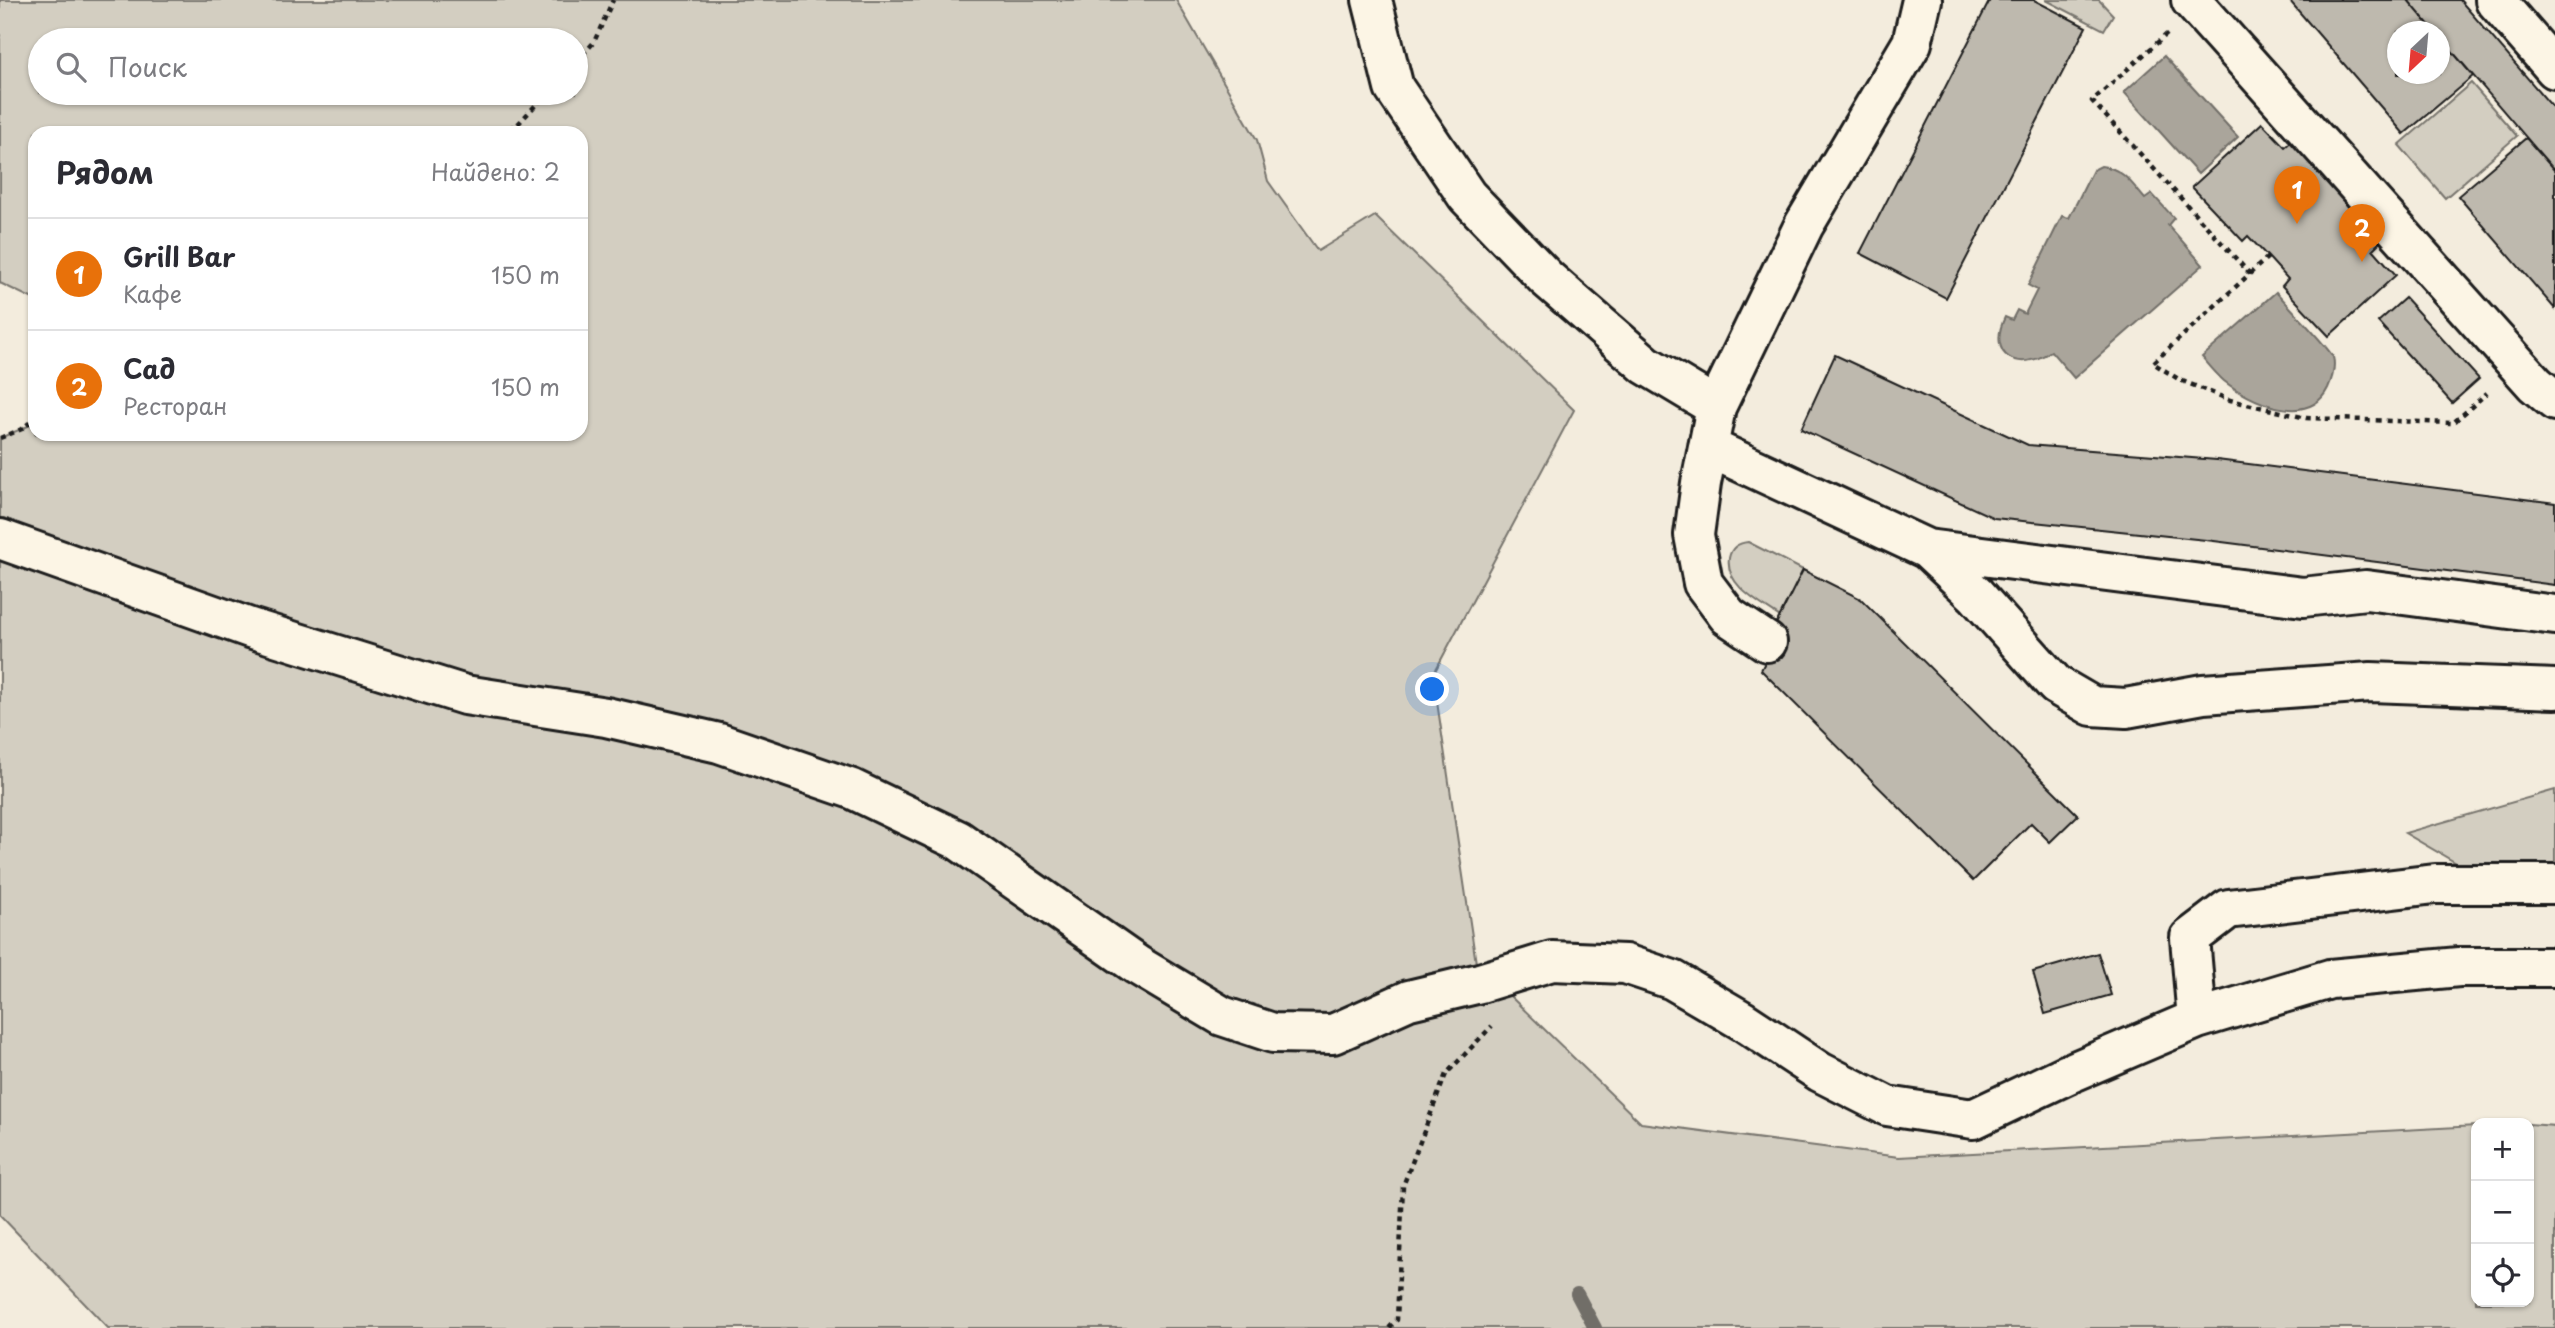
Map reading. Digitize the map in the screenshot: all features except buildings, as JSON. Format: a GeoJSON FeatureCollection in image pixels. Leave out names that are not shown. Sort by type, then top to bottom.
{"type":"FeatureCollection","features":[{"type":"Feature","properties":{"kind":"street"},"geometry":{"type":"LineString","coordinates":[[1373,0],[1394,88],[1467,196],[1546,278],[1646,365],[1716,407]]}},
{"type":"Feature","properties":{"kind":"street"},"geometry":{"type":"LineString","coordinates":[[1767,642],[1728,616],[1703,583],[1694,535],[1716,407],[1804,225],[1912,43],[1922,0]]}},
{"type":"Feature","properties":{"kind":"street"},"geometry":{"type":"LineString","coordinates":[[2191,0],[2535,384],[2555,401]]}},
{"type":"Feature","properties":{"kind":"street"},"geometry":{"type":"LineString","coordinates":[[2495,0],[2555,69]]}},
{"type":"Feature","properties":{"kind":"street"},"geometry":{"type":"LineString","coordinates":[[1708,447],[1927,549],[1976,594],[2056,685],[2092,706],[2126,708],[2203,694],[2371,682],[2555,689]]}},
{"type":"Feature","properties":{"kind":"street"},"geometry":{"type":"LineString","coordinates":[[0,539],[250,628],[465,695],[606,717],[719,743],[852,789],[958,840],[1137,965],[1223,1016],[1273,1033],[1333,1034],[1409,1000],[1480,983],[1552,961],[1625,964],[1673,980],[1743,1021],[1820,1072],[1887,1106],[1973,1119],[2068,1074],[2197,1019],[2330,979],[2459,967],[2555,967]]}},
{"type":"Feature","properties":{"kind":"street"},"geometry":{"type":"LineString","coordinates":[[1927,549],[2303,597],[2366,590],[2555,615]]}},
{"type":"Feature","properties":{"kind":"street"},"geometry":{"type":"LineString","coordinates":[[2197,1019],[2190,938],[2228,909],[2435,884],[2555,884]]}},
{"type":"Feature","properties":{"kind":"path"},"geometry":{"type":"LineString","coordinates":[[588,49],[594,42],[613,0]]}},
{"type":"Feature","properties":{"kind":"path"},"geometry":{"type":"LineString","coordinates":[[2170,31],[2092,101],[2250,274]]}},
{"type":"Feature","properties":{"kind":"path"},"geometry":{"type":"LineString","coordinates":[[514,126],[536,105]]}},
{"type":"Feature","properties":{"kind":"path"},"geometry":{"type":"LineString","coordinates":[[2268,257],[2153,363],[2179,380],[2230,400],[2306,418],[2453,423],[2495,386]]}},
{"type":"Feature","properties":{"kind":"path"},"geometry":{"type":"LineString","coordinates":[[0,438],[28,424]]}},
{"type":"Feature","properties":{"kind":"path"},"geometry":{"type":"LineString","coordinates":[[1389,1328],[1397,1320],[1403,1186],[1446,1074],[1499,1018]]}},
{"type":"Feature","properties":{"kind":"shaded area"},"geometry":{"type":"Polygon","coordinates":[[[0,0],[1176,0],[1257,140],[1268,181],[1318,251],[1375,216],[1574,410],[1433,675],[1476,963],[1641,1123],[1899,1157],[2471,1126],[2471,1307],[2534,1307],[2534,1124],[2555,1126],[2555,1328],[108,1328],[0,1215],[0,438],[28,426],[28,441],[588,441],[588,126],[28,126],[28,297],[0,283],[0,0]]]}},
{"type":"Feature","properties":{"kind":"shaded area"},"geometry":{"type":"Polygon","coordinates":[[[2046,0],[2099,0],[2113,15],[2104,30],[2046,0]]]}},
{"type":"Feature","properties":{"kind":"shaded area"},"geometry":{"type":"Polygon","coordinates":[[[2164,56],[2238,137],[2198,174],[2124,92],[2164,56]]]}},
{"type":"Feature","properties":{"kind":"shaded area"},"geometry":{"type":"Polygon","coordinates":[[[2471,83],[2517,136],[2445,198],[2399,145],[2471,83]]]}},
{"type":"Feature","properties":{"kind":"shaded area"},"geometry":{"type":"Polygon","coordinates":[[[2101,166],[2121,173],[2145,199],[2152,194],[2174,218],[2168,225],[2203,265],[2074,378],[2051,351],[2028,361],[2017,361],[2009,357],[2003,351],[2000,331],[2005,317],[2012,320],[2017,310],[2025,314],[2037,290],[2028,285],[2062,216],[2069,218],[2093,170],[2101,166]]]}},
{"type":"Feature","properties":{"kind":"shaded area"},"geometry":{"type":"Polygon","coordinates":[[[2276,292],[2333,357],[2334,369],[2328,388],[2319,400],[2307,407],[2278,407],[2248,396],[2224,381],[2202,357],[2276,292]]]}},
{"type":"Feature","properties":{"kind":"shaded area"},"geometry":{"type":"Polygon","coordinates":[[[1748,542],[1803,570],[1780,617],[1745,593],[1732,577],[1729,568],[1731,551],[1741,543],[1748,542]]]}},
{"type":"Feature","properties":{"kind":"shaded area"},"geometry":{"type":"Polygon","coordinates":[[[2555,790],[2555,890],[2501,889],[2405,833],[2555,790]]]}},
{"type":"Feature","properties":{"kind":"waterway"},"geometry":{"type":"LineString","coordinates":[[1577,1294],[1595,1328]]}},
{"type":"Feature","properties":{"kind":"place","name":"Grill Bar"},"geometry":{"type":"Point","coordinates":[2297,224]}},
{"type":"Feature","properties":{"kind":"place","name":"Сад"},"geometry":{"type":"Point","coordinates":[2362,262]}}]}
